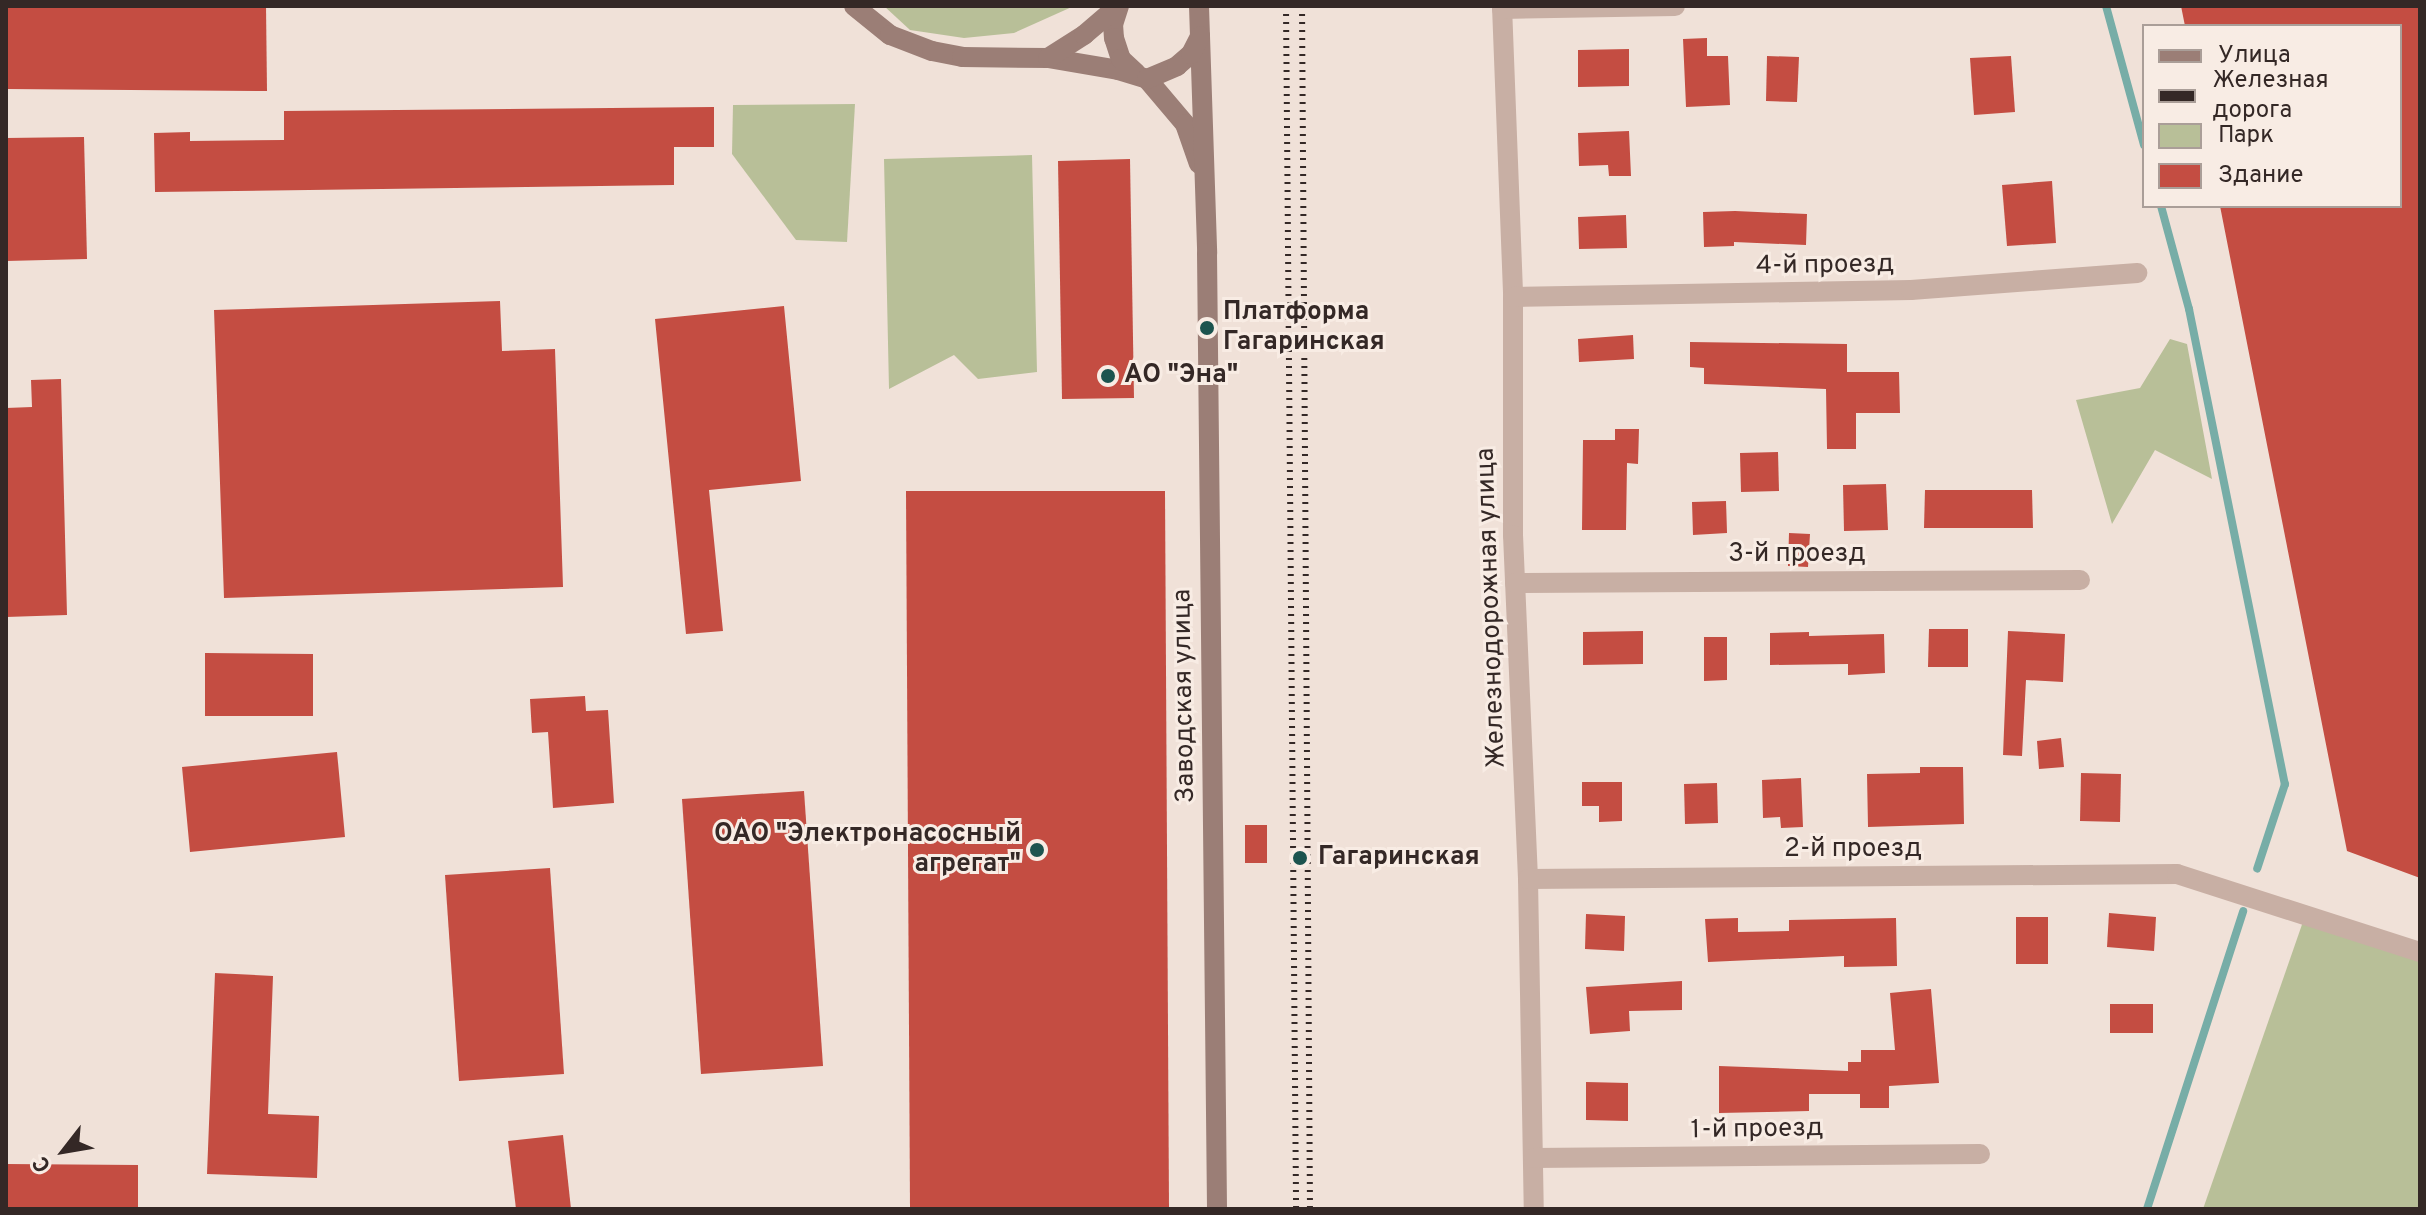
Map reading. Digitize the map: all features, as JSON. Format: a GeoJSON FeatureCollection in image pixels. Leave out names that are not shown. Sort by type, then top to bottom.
{"type":"FeatureCollection","features":[{"type":"Feature","properties":{"kind":"main road"},"geometry":{"type":"LineString","coordinates":[[854,6],[890,35],[932,51],[962,57],[1048,58],[1142,77],[1177,66],[1191,54],[1198,18]]}},
{"type":"Feature","properties":{"kind":"main road"},"geometry":{"type":"LineString","coordinates":[[1048,58],[1084,35],[1119,6]]}},
{"type":"Feature","properties":{"kind":"main road"},"geometry":{"type":"LineString","coordinates":[[1119,6],[1113,24],[1121,59],[1185,124],[1206,183]]}},
{"type":"Feature","properties":{"kind":"main road","name":"Заводская улица"},"geometry":{"type":"LineString","coordinates":[[1198,18],[1206,183],[1217,1209]]}},
{"type":"Feature","properties":{"kind":"street"},"geometry":{"type":"LineString","coordinates":[[1502,8],[1675,6]]}},
{"type":"Feature","properties":{"kind":"street","name":"Железнодорожная улица"},"geometry":{"type":"LineString","coordinates":[[1502,8],[1513,297],[1515,583],[1528,879],[1534,1209]]}},
{"type":"Feature","properties":{"kind":"street","name":"4-й проезд"},"geometry":{"type":"LineString","coordinates":[[1513,297],[1911,290],[2137,273]]}},
{"type":"Feature","properties":{"kind":"street","name":"3-й проезд"},"geometry":{"type":"LineString","coordinates":[[1515,583],[2080,580]]}},
{"type":"Feature","properties":{"kind":"street","name":"2-й проезд"},"geometry":{"type":"LineString","coordinates":[[1528,879],[2177,874],[2420,952]]}},
{"type":"Feature","properties":{"kind":"street","name":"1-й проезд"},"geometry":{"type":"LineString","coordinates":[[1534,1158],[1980,1154]]}},
{"type":"Feature","properties":{"kind":"green space"},"geometry":{"type":"Polygon","coordinates":[[[884,6],[1074,6],[1014,33],[964,38],[910,30],[884,6]]]}},
{"type":"Feature","properties":{"kind":"green space"},"geometry":{"type":"Polygon","coordinates":[[[855,104],[847,242],[796,240],[732,154],[733,105],[855,104]]]}},
{"type":"Feature","properties":{"kind":"green space"},"geometry":{"type":"Polygon","coordinates":[[[1032,155],[1037,372],[978,379],[954,355],[889,389],[884,159],[1032,155]]]}},
{"type":"Feature","properties":{"kind":"green space"},"geometry":{"type":"Polygon","coordinates":[[[2170,339],[2187,344],[2212,479],[2155,450],[2112,524],[2076,400],[2140,388],[2170,339]]]}},
{"type":"Feature","properties":{"kind":"green space"},"geometry":{"type":"Polygon","coordinates":[[[2306,913],[2420,952],[2420,1209],[2203,1209],[2306,913]]]}},
{"type":"Feature","properties":{"kind":"building"},"geometry":{"type":"Polygon","coordinates":[[[6,6],[266,6],[267,91],[6,89],[6,6]]]}},
{"type":"Feature","properties":{"kind":"building"},"geometry":{"type":"Polygon","coordinates":[[[2181,6],[2420,6],[2420,878],[2347,851],[2220,208],[2402,208],[2402,24],[2185,24],[2181,6]]]}},
{"type":"Feature","properties":{"kind":"building"},"geometry":{"type":"Polygon","coordinates":[[[1707,38],[1707,56],[1728,56],[1730,105],[1686,107],[1683,39],[1707,38]]]}},
{"type":"Feature","properties":{"kind":"building"},"geometry":{"type":"Polygon","coordinates":[[[1629,49],[1629,86],[1578,87],[1578,50],[1629,49]]]}},
{"type":"Feature","properties":{"kind":"building"},"geometry":{"type":"Polygon","coordinates":[[[1767,56],[1799,57],[1797,102],[1766,101],[1767,56]]]}},
{"type":"Feature","properties":{"kind":"building"},"geometry":{"type":"Polygon","coordinates":[[[2011,56],[2015,112],[1974,115],[1970,58],[2011,56]]]}},
{"type":"Feature","properties":{"kind":"building"},"geometry":{"type":"Polygon","coordinates":[[[714,107],[714,147],[674,147],[674,185],[155,192],[154,133],[190,132],[190,141],[284,140],[284,111],[714,107]]]}},
{"type":"Feature","properties":{"kind":"building"},"geometry":{"type":"Polygon","coordinates":[[[1629,131],[1631,176],[1609,176],[1608,165],[1579,166],[1578,133],[1629,131]]]}},
{"type":"Feature","properties":{"kind":"building"},"geometry":{"type":"Polygon","coordinates":[[[84,137],[87,259],[6,261],[6,138],[84,137]]]}},
{"type":"Feature","properties":{"kind":"building"},"geometry":{"type":"Polygon","coordinates":[[[1130,159],[1134,398],[1062,399],[1058,161],[1130,159]]]}},
{"type":"Feature","properties":{"kind":"building"},"geometry":{"type":"Polygon","coordinates":[[[2052,181],[2056,243],[2007,246],[2002,185],[2052,181]]]}},
{"type":"Feature","properties":{"kind":"building"},"geometry":{"type":"Polygon","coordinates":[[[1703,212],[1807,214],[1806,245],[1734,242],[1734,246],[1704,247],[1703,212]]]}},
{"type":"Feature","properties":{"kind":"building"},"geometry":{"type":"Polygon","coordinates":[[[1626,215],[1627,248],[1579,249],[1578,217],[1626,215]]]}},
{"type":"Feature","properties":{"kind":"building"},"geometry":{"type":"Polygon","coordinates":[[[500,301],[502,351],[555,349],[563,587],[224,598],[214,310],[500,301]]]}},
{"type":"Feature","properties":{"kind":"building"},"geometry":{"type":"Polygon","coordinates":[[[784,306],[801,481],[709,490],[723,631],[686,634],[655,319],[784,306]]]}},
{"type":"Feature","properties":{"kind":"building"},"geometry":{"type":"Polygon","coordinates":[[[1633,335],[1634,359],[1579,362],[1578,339],[1633,335]]]}},
{"type":"Feature","properties":{"kind":"building"},"geometry":{"type":"Polygon","coordinates":[[[1690,342],[1847,344],[1847,372],[1899,372],[1900,413],[1856,413],[1856,449],[1827,449],[1826,389],[1704,384],[1704,368],[1690,367],[1690,342]]]}},
{"type":"Feature","properties":{"kind":"building"},"geometry":{"type":"Polygon","coordinates":[[[61,379],[67,615],[6,617],[6,408],[32,407],[31,380],[61,379]]]}},
{"type":"Feature","properties":{"kind":"building"},"geometry":{"type":"Polygon","coordinates":[[[1615,429],[1639,429],[1638,464],[1627,463],[1626,530],[1582,530],[1583,440],[1615,440],[1615,429]]]}},
{"type":"Feature","properties":{"kind":"building"},"geometry":{"type":"Polygon","coordinates":[[[1778,452],[1779,491],[1741,492],[1740,453],[1778,452]]]}},
{"type":"Feature","properties":{"kind":"building"},"geometry":{"type":"Polygon","coordinates":[[[1886,484],[1888,530],[1844,531],[1843,485],[1886,484]]]}},
{"type":"Feature","properties":{"kind":"building"},"geometry":{"type":"Polygon","coordinates":[[[1925,490],[2032,490],[2033,528],[1924,528],[1925,490]]]}},
{"type":"Feature","properties":{"kind":"building","name":"ОАО \"Электронасосный агрегат\""},"geometry":{"type":"Polygon","coordinates":[[[906,491],[1165,491],[1169,1209],[910,1209],[906,491]]]}},
{"type":"Feature","properties":{"kind":"building"},"geometry":{"type":"Polygon","coordinates":[[[1726,501],[1727,533],[1693,535],[1692,502],[1726,501]]]}},
{"type":"Feature","properties":{"kind":"building"},"geometry":{"type":"Polygon","coordinates":[[[1789,533],[1810,534],[1808,567],[1788,566],[1789,533]]]}},
{"type":"Feature","properties":{"kind":"building"},"geometry":{"type":"Polygon","coordinates":[[[1929,629],[1968,629],[1968,667],[1928,667],[1929,629]]]}},
{"type":"Feature","properties":{"kind":"building"},"geometry":{"type":"Polygon","coordinates":[[[1643,631],[1643,664],[1583,665],[1583,632],[1643,631]]]}},
{"type":"Feature","properties":{"kind":"building"},"geometry":{"type":"Polygon","coordinates":[[[2008,631],[2065,634],[2063,682],[2026,680],[2022,756],[2003,755],[2008,631]]]}},
{"type":"Feature","properties":{"kind":"building"},"geometry":{"type":"Polygon","coordinates":[[[1809,632],[1809,636],[1884,634],[1885,673],[1848,675],[1848,664],[1770,665],[1770,633],[1809,632]]]}},
{"type":"Feature","properties":{"kind":"building"},"geometry":{"type":"Polygon","coordinates":[[[1704,637],[1727,637],[1727,680],[1704,681],[1704,637]]]}},
{"type":"Feature","properties":{"kind":"building"},"geometry":{"type":"Polygon","coordinates":[[[205,653],[313,654],[313,716],[205,716],[205,653]]]}},
{"type":"Feature","properties":{"kind":"building"},"geometry":{"type":"Polygon","coordinates":[[[585,696],[586,711],[608,710],[614,803],[553,808],[548,732],[532,733],[530,699],[585,696]]]}},
{"type":"Feature","properties":{"kind":"building"},"geometry":{"type":"Polygon","coordinates":[[[2061,738],[2064,767],[2039,769],[2037,741],[2061,738]]]}},
{"type":"Feature","properties":{"kind":"building"},"geometry":{"type":"Polygon","coordinates":[[[337,752],[345,837],[190,852],[182,767],[337,752]]]}},
{"type":"Feature","properties":{"kind":"building"},"geometry":{"type":"Polygon","coordinates":[[[1920,767],[1963,767],[1964,824],[1868,827],[1867,774],[1920,773],[1920,767]]]}},
{"type":"Feature","properties":{"kind":"building"},"geometry":{"type":"Polygon","coordinates":[[[2081,773],[2121,774],[2120,822],[2080,821],[2081,773]]]}},
{"type":"Feature","properties":{"kind":"building"},"geometry":{"type":"Polygon","coordinates":[[[1801,778],[1803,827],[1781,828],[1780,817],[1763,818],[1762,780],[1801,778]]]}},
{"type":"Feature","properties":{"kind":"building"},"geometry":{"type":"Polygon","coordinates":[[[1582,782],[1622,782],[1622,821],[1599,822],[1599,806],[1582,806],[1582,782]]]}},
{"type":"Feature","properties":{"kind":"building"},"geometry":{"type":"Polygon","coordinates":[[[1717,783],[1718,823],[1685,824],[1684,784],[1717,783]]]}},
{"type":"Feature","properties":{"kind":"building"},"geometry":{"type":"Polygon","coordinates":[[[804,791],[823,1066],[701,1074],[682,799],[804,791]]]}},
{"type":"Feature","properties":{"kind":"building"},"geometry":{"type":"Polygon","coordinates":[[[1245,825],[1267,825],[1267,863],[1245,863],[1245,825]]]}},
{"type":"Feature","properties":{"kind":"building"},"geometry":{"type":"Polygon","coordinates":[[[550,868],[564,1074],[459,1081],[445,875],[550,868]]]}},
{"type":"Feature","properties":{"kind":"building"},"geometry":{"type":"Polygon","coordinates":[[[2109,913],[2156,917],[2154,951],[2107,947],[2109,913]]]}},
{"type":"Feature","properties":{"kind":"building"},"geometry":{"type":"Polygon","coordinates":[[[1586,914],[1625,916],[1624,951],[1585,949],[1586,914]]]}},
{"type":"Feature","properties":{"kind":"building"},"geometry":{"type":"Polygon","coordinates":[[[2016,917],[2048,917],[2048,964],[2016,964],[2016,917]]]}},
{"type":"Feature","properties":{"kind":"building"},"geometry":{"type":"Polygon","coordinates":[[[1738,918],[1738,932],[1789,931],[1789,920],[1896,918],[1897,966],[1844,967],[1844,956],[1708,962],[1705,919],[1738,918]]]}},
{"type":"Feature","properties":{"kind":"building"},"geometry":{"type":"Polygon","coordinates":[[[215,973],[273,976],[268,1114],[319,1116],[317,1178],[207,1174],[215,973]]]}},
{"type":"Feature","properties":{"kind":"building"},"geometry":{"type":"Polygon","coordinates":[[[1682,981],[1682,1010],[1629,1011],[1630,1031],[1590,1034],[1586,987],[1682,981]]]}},
{"type":"Feature","properties":{"kind":"building"},"geometry":{"type":"Polygon","coordinates":[[[1931,989],[1939,1083],[1889,1086],[1889,1108],[1860,1108],[1860,1094],[1809,1094],[1809,1111],[1719,1113],[1719,1066],[1848,1071],[1848,1062],[1861,1062],[1861,1050],[1895,1050],[1890,993],[1931,989]]]}},
{"type":"Feature","properties":{"kind":"building"},"geometry":{"type":"Polygon","coordinates":[[[2110,1004],[2153,1004],[2153,1033],[2110,1033],[2110,1004]]]}},
{"type":"Feature","properties":{"kind":"building"},"geometry":{"type":"Polygon","coordinates":[[[1586,1082],[1628,1083],[1628,1121],[1586,1120],[1586,1082]]]}},
{"type":"Feature","properties":{"kind":"building"},"geometry":{"type":"Polygon","coordinates":[[[563,1135],[571,1209],[516,1209],[508,1141],[563,1135]]]}},
{"type":"Feature","properties":{"kind":"building"},"geometry":{"type":"Polygon","coordinates":[[[6,1164],[138,1165],[138,1209],[6,1209],[6,1164]]]}},
{"type":"Feature","properties":{"kind":"waterway"},"geometry":{"type":"LineString","coordinates":[[2106,6],[2142,138]]}},
{"type":"Feature","properties":{"kind":"waterway"},"geometry":{"type":"LineString","coordinates":[[2162,208],[2189,309],[2285,784],[2257,869]]}},
{"type":"Feature","properties":{"kind":"waterway"},"geometry":{"type":"LineString","coordinates":[[2147,1209],[2243,911]]}},
{"type":"Feature","properties":{"kind":"railway"},"geometry":{"type":"LineString","coordinates":[[1286,6],[1296,1209]]}},
{"type":"Feature","properties":{"kind":"railway"},"geometry":{"type":"LineString","coordinates":[[1302,6],[1310,1209]]}},
{"type":"Feature","properties":{"kind":"place","name":"Платформа Гагаринская"},"geometry":{"type":"Point","coordinates":[1207,328]}},
{"type":"Feature","properties":{"kind":"place","name":"АО \"Эна\""},"geometry":{"type":"Point","coordinates":[1108,376]}},
{"type":"Feature","properties":{"kind":"place","name":"ОАО \"Электронасосный агрегат\""},"geometry":{"type":"Point","coordinates":[1037,850]}},
{"type":"Feature","properties":{"kind":"place","name":"Гагаринская"},"geometry":{"type":"Point","coordinates":[1300,858]}}]}
